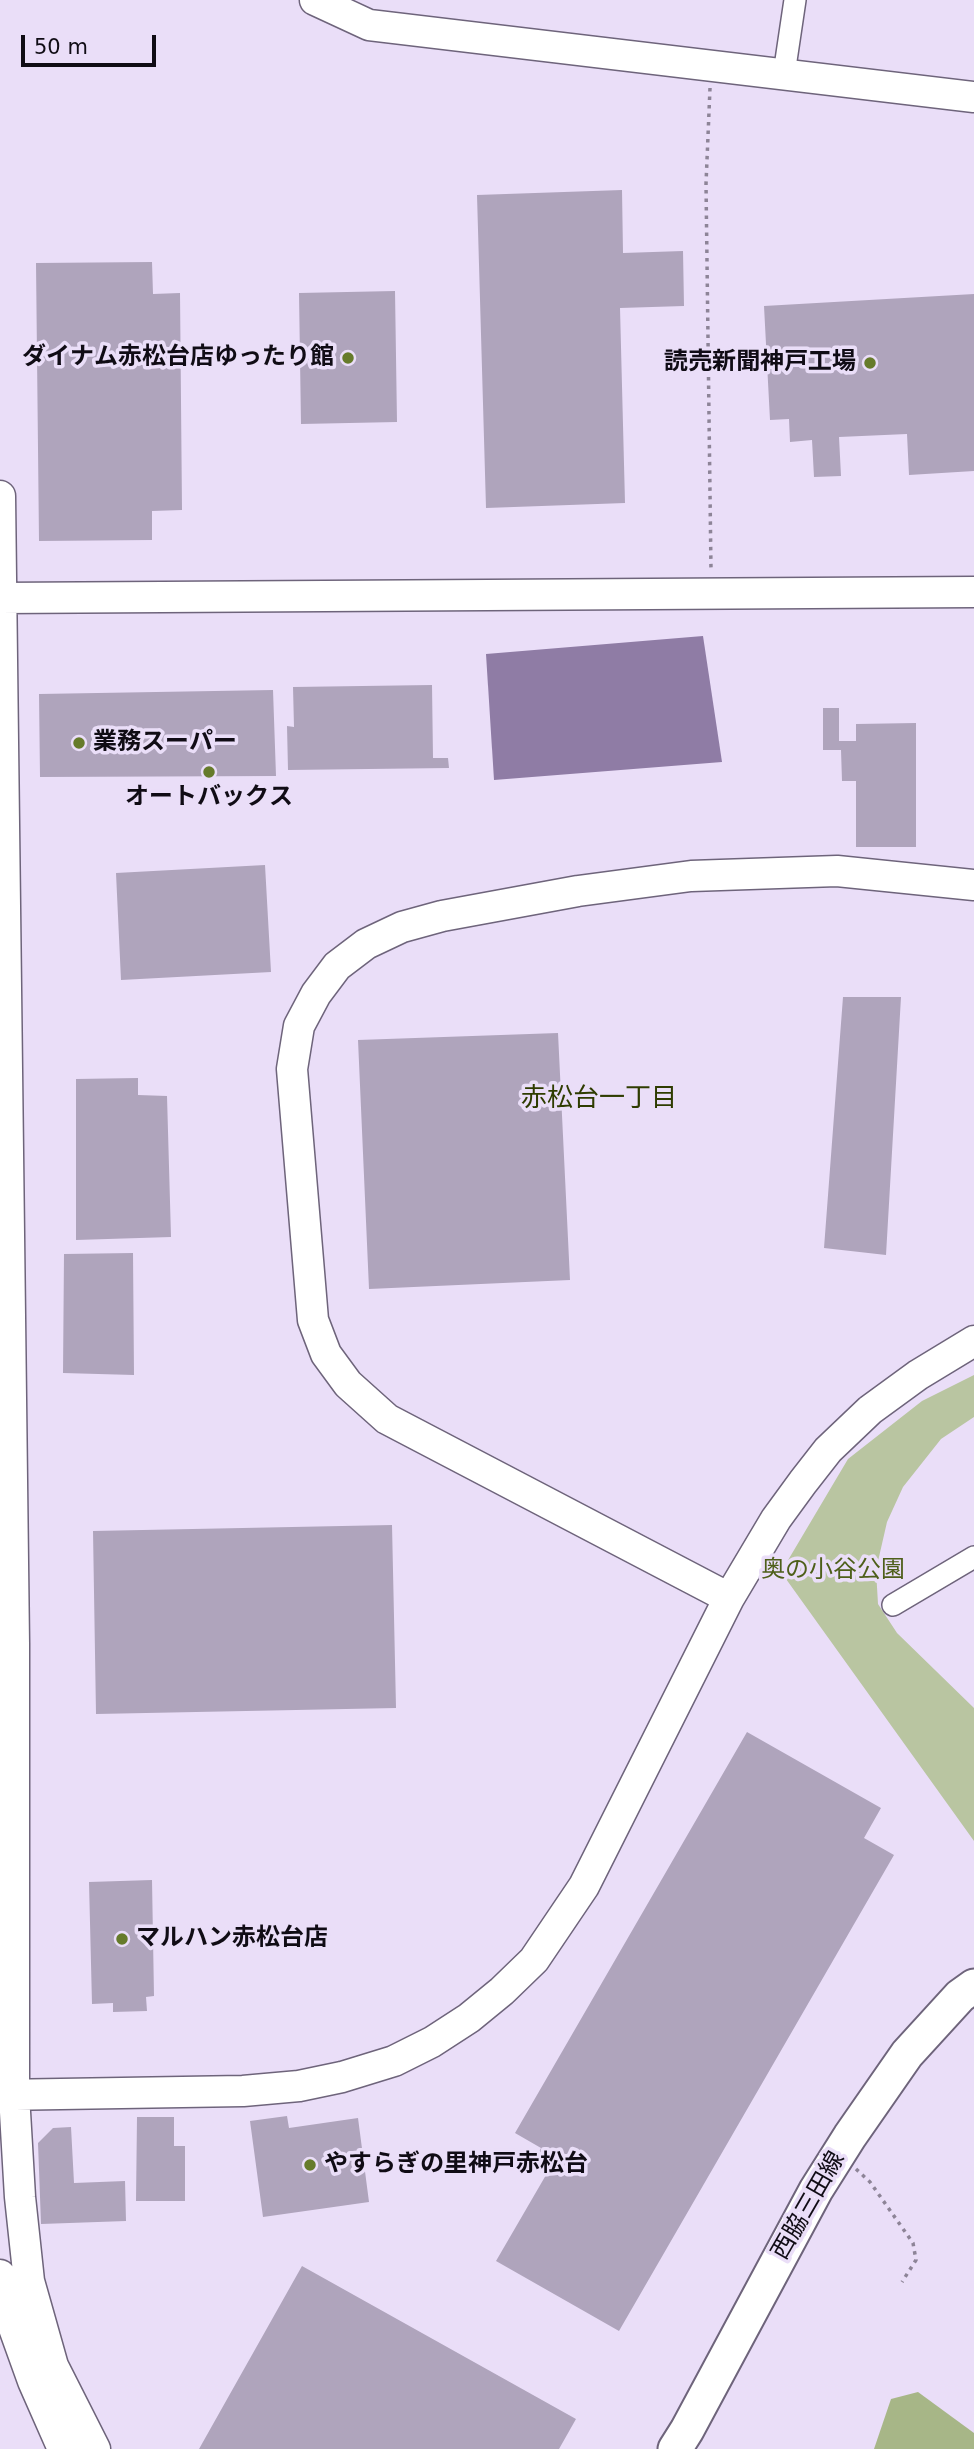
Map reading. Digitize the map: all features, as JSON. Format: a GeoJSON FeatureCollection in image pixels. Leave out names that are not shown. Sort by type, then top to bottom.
{"type":"FeatureCollection","features":[{"type":"Feature","properties":{"kind":"main road","name":"西脇三田線"},"geometry":{"type":"LineString","coordinates":[[674,2449],[687,2430],[816,2190],[839,2153],[907,2054],[960,1997],[974,1986]]}},
{"type":"Feature","properties":{"kind":"street"},"geometry":{"type":"LineString","coordinates":[[315,0],[369,25],[974,97]]}},
{"type":"Feature","properties":{"kind":"street"},"geometry":{"type":"LineString","coordinates":[[784,74],[795,0]]}},
{"type":"Feature","properties":{"kind":"street"},"geometry":{"type":"LineString","coordinates":[[0,496],[14,1616],[7,2095],[29,2281],[53,2366],[95,2449]]}},
{"type":"Feature","properties":{"kind":"street"},"geometry":{"type":"LineString","coordinates":[[1,598],[974,592]]}},
{"type":"Feature","properties":{"kind":"street"},"geometry":{"type":"LineString","coordinates":[[729,1598],[387,1419],[348,1384],[326,1354],[313,1320],[292,1069],[299,1026],[316,994],[337,966],[366,944],[402,927],[442,916],[578,891],[691,876],[837,871],[974,886]]}},
{"type":"Feature","properties":{"kind":"street"},"geometry":{"type":"LineString","coordinates":[[7,2095],[243,2091],[299,2086],[342,2077],[394,2061],[432,2042],[469,2018],[534,1960],[584,1886],[729,1598],[776,1519],[828,1450],[870,1410],[908,1382],[974,1341]]}},
{"type":"Feature","properties":{"kind":"street"},"geometry":{"type":"LineString","coordinates":[[893,1605],[974,1557]]}},
{"type":"Feature","properties":{"kind":"street"},"geometry":{"type":"LineString","coordinates":[[0,2275],[6,2306],[33,2381],[63,2449]]}},
{"type":"Feature","properties":{"kind":"path"},"geometry":{"type":"LineString","coordinates":[[711,65],[706,184],[712,594]]}},
{"type":"Feature","properties":{"kind":"path"},"geometry":{"type":"LineString","coordinates":[[839,2153],[870,2182],[914,2244],[916,2260],[902,2282]]}},
{"type":"Feature","properties":{"kind":"green space","name":"奥の小谷公園"},"geometry":{"type":"Polygon","coordinates":[[[974,1375],[974,1417],[941,1439],[903,1487],[887,1522],[876,1570],[878,1604],[897,1633],[974,1708],[974,1841],[781,1572],[848,1459],[922,1401],[974,1375]]]}},
{"type":"Feature","properties":{"kind":"green space"},"geometry":{"type":"Polygon","coordinates":[[[918,2392],[974,2433],[974,2449],[874,2449],[891,2399],[918,2392]]]}},
{"type":"Feature","properties":{"kind":"shaded area"},"geometry":{"type":"Polygon","coordinates":[[[703,636],[722,762],[494,780],[486,654],[703,636]]]}},
{"type":"Feature","properties":{"kind":"building"},"geometry":{"type":"Polygon","coordinates":[[[622,190],[623,253],[683,251],[684,306],[620,308],[625,503],[486,508],[477,195],[622,190]]]}},
{"type":"Feature","properties":{"kind":"building"},"geometry":{"type":"Polygon","coordinates":[[[152,262],[153,294],[180,293],[182,510],[152,511],[152,540],[39,541],[36,263],[152,262]]]}},
{"type":"Feature","properties":{"kind":"building","name":"ダイナム赤松台店ゆったり館"},"geometry":{"type":"Polygon","coordinates":[[[395,291],[397,422],[301,424],[299,293],[395,291]]]}},
{"type":"Feature","properties":{"kind":"building","name":"読売新聞神戸工場"},"geometry":{"type":"Polygon","coordinates":[[[974,294],[974,471],[909,475],[907,434],[839,437],[841,476],[814,477],[812,440],[790,442],[789,419],[770,420],[764,306],[974,294]]]}},
{"type":"Feature","properties":{"kind":"building"},"geometry":{"type":"Polygon","coordinates":[[[432,685],[433,758],[448,758],[449,768],[288,770],[287,726],[294,727],[293,687],[432,685]]]}},
{"type":"Feature","properties":{"kind":"building"},"geometry":{"type":"Polygon","coordinates":[[[273,690],[276,776],[40,777],[39,694],[273,690]]]}},
{"type":"Feature","properties":{"kind":"building"},"geometry":{"type":"Polygon","coordinates":[[[823,708],[839,708],[839,741],[856,741],[856,724],[916,723],[916,847],[856,847],[856,781],[842,781],[841,750],[823,750],[823,708]]]}},
{"type":"Feature","properties":{"kind":"building"},"geometry":{"type":"Polygon","coordinates":[[[265,865],[271,972],[121,980],[116,873],[265,865]]]}},
{"type":"Feature","properties":{"kind":"building"},"geometry":{"type":"Polygon","coordinates":[[[843,997],[901,997],[886,1255],[824,1248],[843,997]]]}},
{"type":"Feature","properties":{"kind":"building"},"geometry":{"type":"Polygon","coordinates":[[[558,1033],[570,1280],[369,1289],[358,1040],[558,1033]]]}},
{"type":"Feature","properties":{"kind":"building"},"geometry":{"type":"Polygon","coordinates":[[[138,1078],[138,1095],[167,1096],[171,1237],[76,1240],[76,1079],[138,1078]]]}},
{"type":"Feature","properties":{"kind":"building"},"geometry":{"type":"Polygon","coordinates":[[[133,1253],[134,1375],[63,1373],[64,1254],[133,1253]]]}},
{"type":"Feature","properties":{"kind":"building"},"geometry":{"type":"Polygon","coordinates":[[[392,1525],[396,1708],[96,1714],[93,1531],[392,1525]]]}},
{"type":"Feature","properties":{"kind":"building"},"geometry":{"type":"Polygon","coordinates":[[[747,1732],[881,1808],[864,1838],[894,1855],[619,2331],[496,2261],[546,2175],[531,2167],[541,2148],[515,2133],[747,1732]]]}},
{"type":"Feature","properties":{"kind":"building","name":"マルハン赤松台店"},"geometry":{"type":"Polygon","coordinates":[[[152,1880],[154,1996],[146,1997],[147,2011],[113,2012],[113,2003],[92,2004],[89,1882],[152,1880]]]}},
{"type":"Feature","properties":{"kind":"building","name":"やすらぎの里神戸赤松台"},"geometry":{"type":"Polygon","coordinates":[[[287,2116],[289,2128],[358,2118],[369,2202],[263,2217],[250,2121],[287,2116]]]}},
{"type":"Feature","properties":{"kind":"building"},"geometry":{"type":"Polygon","coordinates":[[[137,2117],[174,2117],[174,2146],[185,2146],[185,2201],[136,2201],[137,2117]]]}},
{"type":"Feature","properties":{"kind":"building"},"geometry":{"type":"Polygon","coordinates":[[[71,2127],[74,2183],[125,2181],[126,2221],[41,2224],[38,2143],[53,2128],[71,2127]]]}},
{"type":"Feature","properties":{"kind":"building"},"geometry":{"type":"Polygon","coordinates":[[[302,2266],[576,2419],[559,2449],[199,2449],[302,2266]]]}},
{"type":"Feature","properties":{"kind":"place","name":"ダイナム赤松台店ゆったり館"},"geometry":{"type":"Point","coordinates":[348,358]}},
{"type":"Feature","properties":{"kind":"place","name":"読売新聞神戸工場"},"geometry":{"type":"Point","coordinates":[870,363]}},
{"type":"Feature","properties":{"kind":"place","name":"業務スーパー"},"geometry":{"type":"Point","coordinates":[79,743]}},
{"type":"Feature","properties":{"kind":"place","name":"オートバックス"},"geometry":{"type":"Point","coordinates":[209,772]}},
{"type":"Feature","properties":{"kind":"place","name":"マルハン赤松台店"},"geometry":{"type":"Point","coordinates":[122,1939]}},
{"type":"Feature","properties":{"kind":"place","name":"やすらぎの里神戸赤松台"},"geometry":{"type":"Point","coordinates":[310,2165]}},
{"type":"Feature","properties":{"kind":"district","name":"赤松台一丁目"},"geometry":{"type":"Point","coordinates":[599,1099]}}]}
